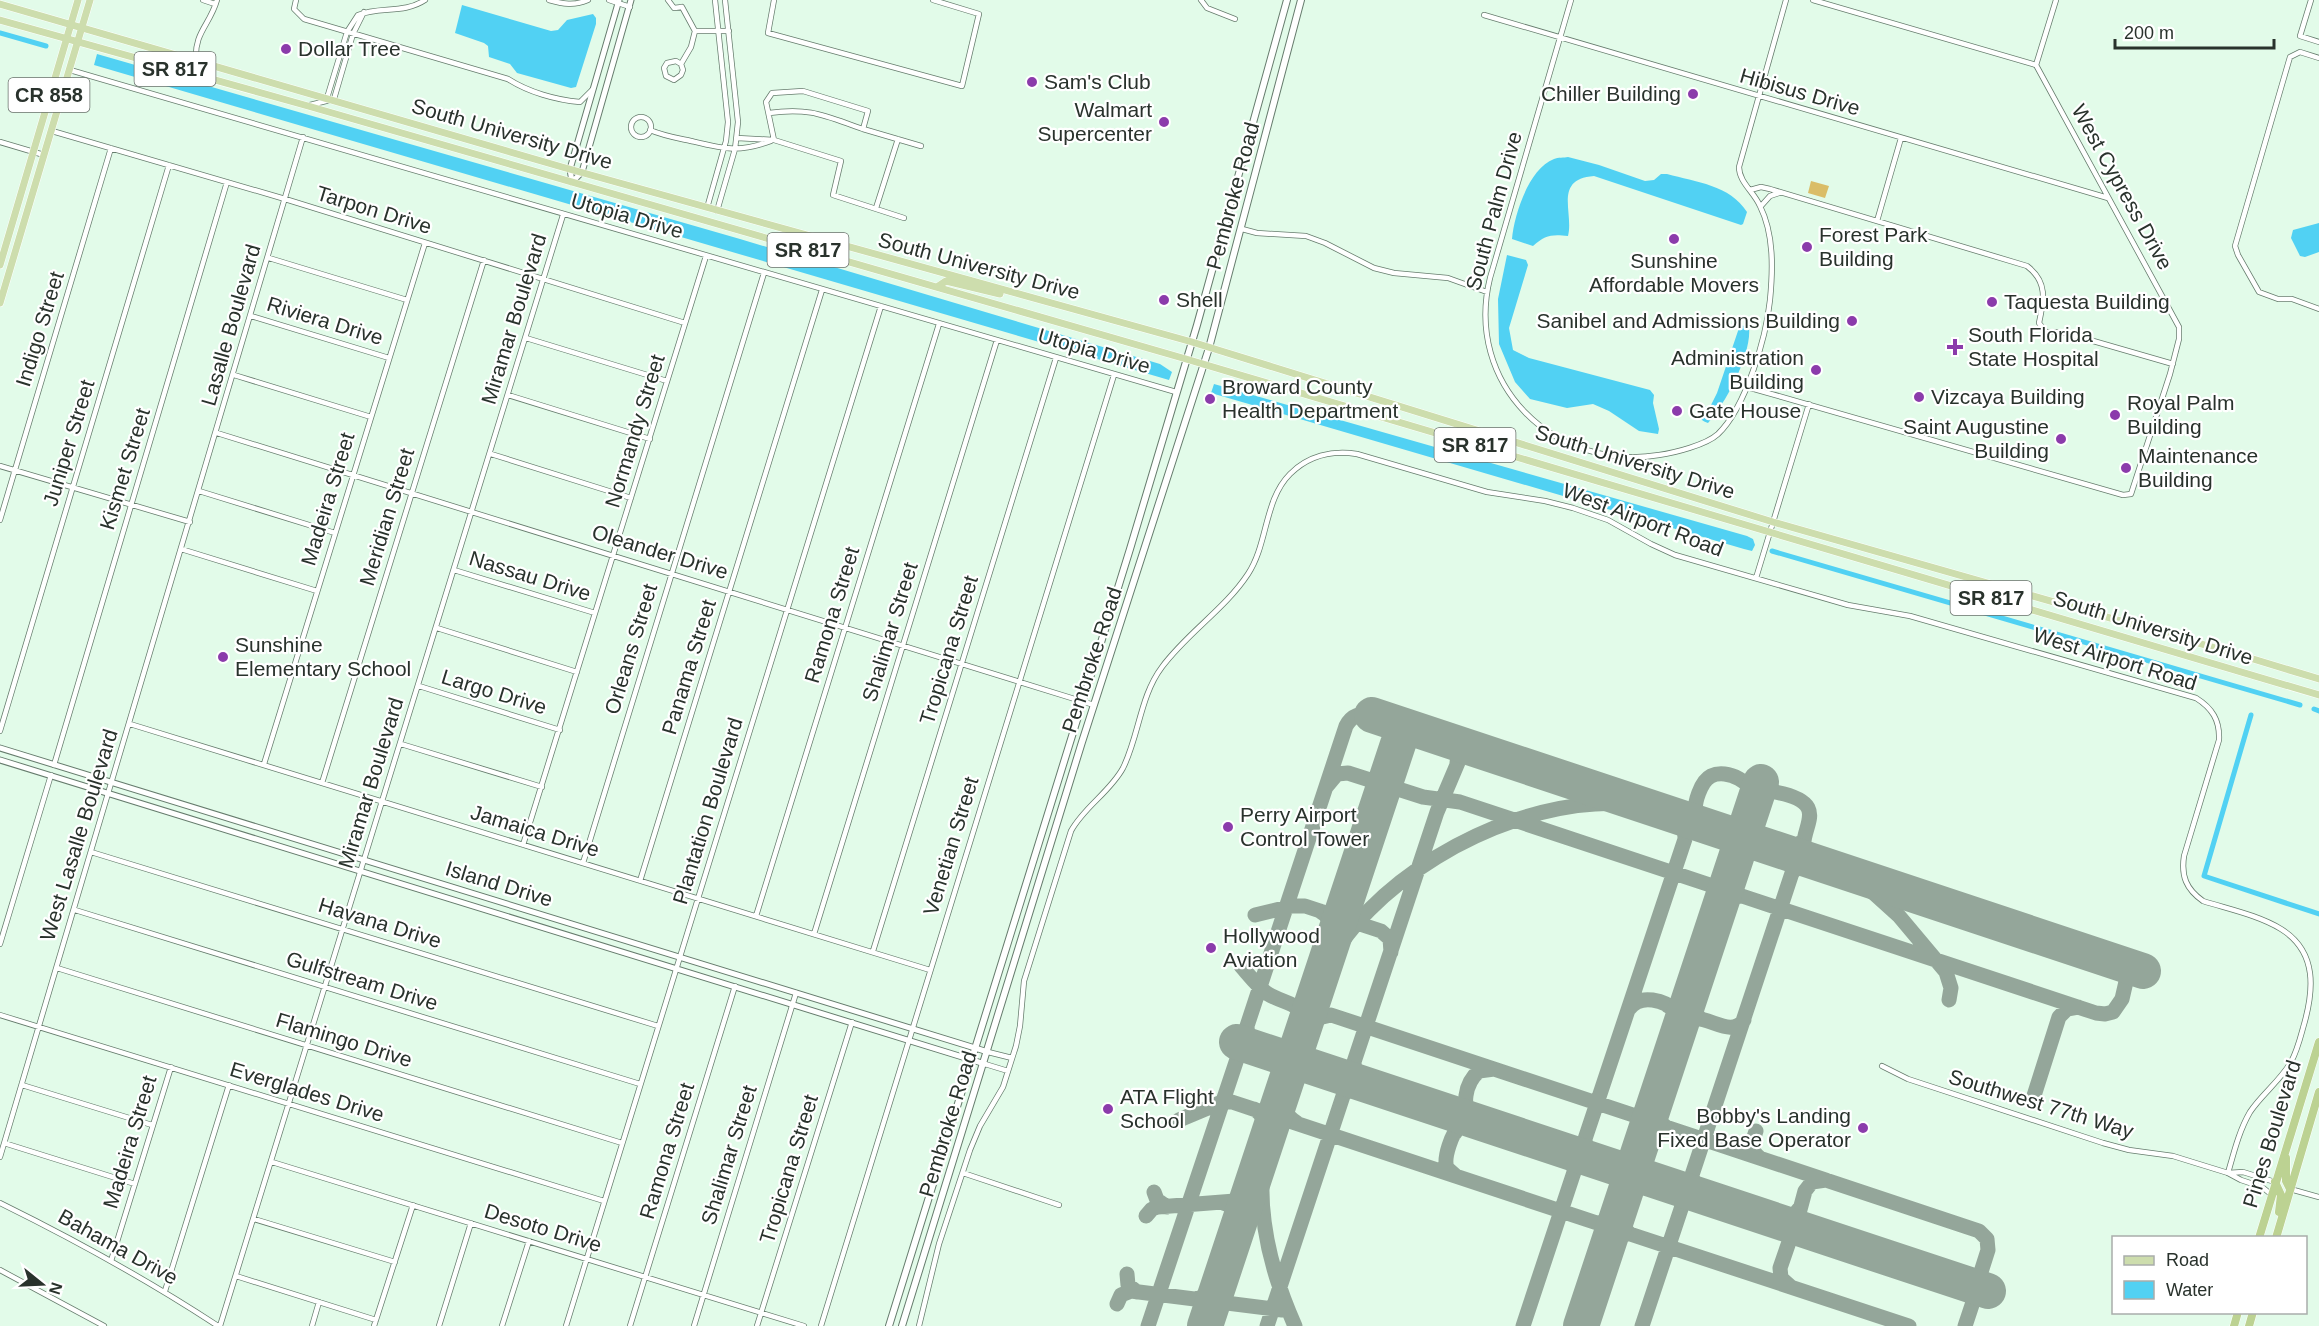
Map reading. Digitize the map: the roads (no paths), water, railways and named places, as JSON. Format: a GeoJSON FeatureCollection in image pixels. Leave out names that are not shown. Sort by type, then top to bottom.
{"type":"FeatureCollection","features":[{"type":"Feature","properties":{"kind":"highway","name":"Pines Boulevard"},"geometry":{"type":"LineString","coordinates":[[2260,1236],[2319,1042]]}},
{"type":"Feature","properties":{"kind":"highway","name":"Pines Boulevard"},"geometry":{"type":"LineString","coordinates":[[2276,1236],[2319,1092]]}},
{"type":"Feature","properties":{"kind":"highway"},"geometry":{"type":"LineString","coordinates":[[2286,1147],[2286,1181],[2290,1189]]}},
{"type":"Feature","properties":{"kind":"highway"},"geometry":{"type":"LineString","coordinates":[[2275,1236],[2281,1200],[2276,1182]]}},
{"type":"Feature","properties":{"kind":"main road","name":"CR 858"},"geometry":{"type":"LineString","coordinates":[[0,265],[78,0]]}},
{"type":"Feature","properties":{"kind":"main road","name":"CR 858"},"geometry":{"type":"LineString","coordinates":[[0,303],[90,0]]}},
{"type":"Feature","properties":{"kind":"main road"},"geometry":{"type":"LineString","coordinates":[[1286,1],[1300,3]]}},
{"type":"Feature","properties":{"kind":"main road","name":"Pembroke Road"},"geometry":{"type":"LineString","coordinates":[[889,1326],[1192,342],[1286,1]]}},
{"type":"Feature","properties":{"kind":"main road","name":"Pembroke Road"},"geometry":{"type":"LineString","coordinates":[[902,1326],[985,1064],[1027,918],[1209,348],[1300,3]]}},
{"type":"Feature","properties":{"kind":"main road","name":"South University Drive"},"geometry":{"type":"LineString","coordinates":[[0,4],[717,211],[1192,342],[1773,522],[2319,679]]}},
{"type":"Feature","properties":{"kind":"main road","name":"South University Drive"},"geometry":{"type":"LineString","coordinates":[[0,20],[308,105],[1186,359],[2319,695]]}},
{"type":"Feature","properties":{"kind":"main road"},"geometry":{"type":"LineString","coordinates":[[336,114],[355,106]]}},
{"type":"Feature","properties":{"kind":"main road"},"geometry":{"type":"LineString","coordinates":[[937,287],[946,281],[1014,297],[1026,296]]}},
{"type":"Feature","properties":{"kind":"street"},"geometry":{"type":"LineString","coordinates":[[196,61],[195,51],[201,29],[213,14],[216,2],[203,0]]}},
{"type":"Feature","properties":{"kind":"street"},"geometry":{"type":"LineString","coordinates":[[296,0],[294,9],[304,20],[508,79],[525,89],[580,102],[594,89]]}},
{"type":"Feature","properties":{"kind":"street"},"geometry":{"type":"LineString","coordinates":[[330,99],[347,32],[358,15],[377,9],[409,8],[425,0]]}},
{"type":"Feature","properties":{"kind":"street"},"geometry":{"type":"LineString","coordinates":[[549,0],[568,5],[588,0]]}},
{"type":"Feature","properties":{"kind":"street"},"geometry":{"type":"LineString","coordinates":[[609,0],[630,7]]}},
{"type":"Feature","properties":{"kind":"street"},"geometry":{"type":"LineString","coordinates":[[572,182],[582,172],[632,0]]}},
{"type":"Feature","properties":{"kind":"street"},"geometry":{"type":"LineString","coordinates":[[668,0],[674,8],[682,7],[687,1]]}},
{"type":"Feature","properties":{"kind":"street"},"geometry":{"type":"LineString","coordinates":[[707,208],[724,149],[728,116],[715,0]]}},
{"type":"Feature","properties":{"kind":"street"},"geometry":{"type":"LineString","coordinates":[[717,211],[737,138],[738,104],[725,0]]}},
{"type":"Feature","properties":{"kind":"street"},"geometry":{"type":"LineString","coordinates":[[774,0],[768,33],[962,86],[979,14],[933,0]]}},
{"type":"Feature","properties":{"kind":"street"},"geometry":{"type":"LineString","coordinates":[[1201,0],[1208,8],[1235,19]]}},
{"type":"Feature","properties":{"kind":"street","name":"South Palm Drive"},"geometry":{"type":"LineString","coordinates":[[1571,0],[1486,292],[1487,334],[1497,370],[1513,399],[1537,425],[1584,451],[1623,458],[1667,454],[1717,436],[1747,387],[1765,329],[1770,298],[1771,255],[1767,225],[1761,206]]}},
{"type":"Feature","properties":{"kind":"street"},"geometry":{"type":"LineString","coordinates":[[1782,193],[1770,196],[1761,206],[1739,174],[1739,167],[1786,0]]}},
{"type":"Feature","properties":{"kind":"street"},"geometry":{"type":"LineString","coordinates":[[1813,0],[2036,65],[2056,0]]}},
{"type":"Feature","properties":{"kind":"street"},"geometry":{"type":"LineString","coordinates":[[2311,0],[2300,36],[2319,42]]}},
{"type":"Feature","properties":{"kind":"street"},"geometry":{"type":"LineString","coordinates":[[572,182],[570,169],[619,2]]}},
{"type":"Feature","properties":{"kind":"street"},"geometry":{"type":"LineString","coordinates":[[681,64],[676,61],[667,63],[664,68],[666,76],[671,80],[679,78],[682,73],[681,64],[691,47],[695,31],[682,7]]}},
{"type":"Feature","properties":{"kind":"street"},"geometry":{"type":"LineString","coordinates":[[330,99],[364,12]]}},
{"type":"Feature","properties":{"kind":"street","name":"Hibisus Drive"},"geometry":{"type":"LineString","coordinates":[[1484,15],[2108,198]]}},
{"type":"Feature","properties":{"kind":"street"},"geometry":{"type":"LineString","coordinates":[[695,31],[729,31]]}},
{"type":"Feature","properties":{"kind":"street"},"geometry":{"type":"LineString","coordinates":[[2319,58],[2300,52],[2290,57],[2235,246],[2259,292],[2278,299],[2292,299],[2319,309]]}},
{"type":"Feature","properties":{"kind":"street","name":"West Cypress Drive"},"geometry":{"type":"LineString","coordinates":[[1809,404],[2123,495],[2131,494],[2173,364],[2180,333],[2175,317],[2036,65]]}},
{"type":"Feature","properties":{"kind":"street","name":"Utopia Drive"},"geometry":{"type":"LineString","coordinates":[[70,70],[1176,392]]}},
{"type":"Feature","properties":{"kind":"street"},"geometry":{"type":"LineString","coordinates":[[774,140],[766,102],[772,93],[803,91],[868,111],[863,129]]}},
{"type":"Feature","properties":{"kind":"street"},"geometry":{"type":"LineString","coordinates":[[308,105],[330,99]]}},
{"type":"Feature","properties":{"kind":"street"},"geometry":{"type":"LineString","coordinates":[[769,113],[791,110],[811,111],[921,146]]}},
{"type":"Feature","properties":{"kind":"street"},"geometry":{"type":"LineString","coordinates":[[638,117],[645,118],[650,123],[650,130],[645,135],[636,135],[632,130],[633,122],[638,117]]}},
{"type":"Feature","properties":{"kind":"street"},"geometry":{"type":"LineString","coordinates":[[650,130],[675,139],[724,149],[752,148],[774,140]]}},
{"type":"Feature","properties":{"kind":"street","name":"Tarpon Drive"},"geometry":{"type":"LineString","coordinates":[[52,131],[685,322]]}},
{"type":"Feature","properties":{"kind":"street","name":"Lasalle Boulevard"},"geometry":{"type":"LineString","coordinates":[[190,522],[303,137]]}},
{"type":"Feature","properties":{"kind":"street"},"geometry":{"type":"LineString","coordinates":[[737,138],[774,140],[841,161],[833,195],[904,218]]}},
{"type":"Feature","properties":{"kind":"street"},"geometry":{"type":"LineString","coordinates":[[1877,221],[1901,138]]}},
{"type":"Feature","properties":{"kind":"street"},"geometry":{"type":"LineString","coordinates":[[876,208],[898,139]]}},
{"type":"Feature","properties":{"kind":"street"},"geometry":{"type":"LineString","coordinates":[[0,142],[44,155]]}},
{"type":"Feature","properties":{"kind":"street","name":"Indigo Street"},"geometry":{"type":"LineString","coordinates":[[0,520],[111,148]]}},
{"type":"Feature","properties":{"kind":"street","name":"Juniper Street"},"geometry":{"type":"LineString","coordinates":[[0,731],[169,165]]}},
{"type":"Feature","properties":{"kind":"street","name":"Kismet Street"},"geometry":{"type":"LineString","coordinates":[[54,765],[227,182]]}},
{"type":"Feature","properties":{"kind":"street"},"geometry":{"type":"LineString","coordinates":[[1750,190],[1761,187],[2027,266],[2037,276],[2044,292],[2039,323],[2046,332],[2062,332],[2173,364]]}},
{"type":"Feature","properties":{"kind":"street","name":"Miramar Boulevard"},"geometry":{"type":"LineString","coordinates":[[219,1326],[272,1162],[563,215]]}},
{"type":"Feature","properties":{"kind":"street"},"geometry":{"type":"LineString","coordinates":[[1242,229],[1257,233],[1306,236],[1374,268],[1388,272],[1448,278],[1486,292]]}},
{"type":"Feature","properties":{"kind":"street","name":"Madeira Street"},"geometry":{"type":"LineString","coordinates":[[264,764],[424,243]]}},
{"type":"Feature","properties":{"kind":"street","name":"Normandy Street"},"geometry":{"type":"LineString","coordinates":[[524,845],[706,256]]}},
{"type":"Feature","properties":{"kind":"street"},"geometry":{"type":"LineString","coordinates":[[269,258],[407,300]]}},
{"type":"Feature","properties":{"kind":"street","name":"Meridian Street"},"geometry":{"type":"LineString","coordinates":[[322,783],[484,260]]}},
{"type":"Feature","properties":{"kind":"street","name":"Orleans Street"},"geometry":{"type":"LineString","coordinates":[[583,863],[764,273]]}},
{"type":"Feature","properties":{"kind":"street","name":"Panama Street"},"geometry":{"type":"LineString","coordinates":[[640,881],[822,290]]}},
{"type":"Feature","properties":{"kind":"street","name":"Plantation Boulevard"},"geometry":{"type":"LineString","coordinates":[[566,1326],[881,306]]}},
{"type":"Feature","properties":{"kind":"street","name":"Riviera Drive"},"geometry":{"type":"LineString","coordinates":[[251,316],[389,358]]}},
{"type":"Feature","properties":{"kind":"street","name":"Ramona Street"},"geometry":{"type":"LineString","coordinates":[[756,916],[939,324]]}},
{"type":"Feature","properties":{"kind":"street"},"geometry":{"type":"LineString","coordinates":[[526,338],[667,381]]}},
{"type":"Feature","properties":{"kind":"street","name":"Shalimar Street"},"geometry":{"type":"LineString","coordinates":[[814,934],[997,340]]}},
{"type":"Feature","properties":{"kind":"street","name":"Tropicana Street"},"geometry":{"type":"LineString","coordinates":[[873,951],[1056,358]]}},
{"type":"Feature","properties":{"kind":"street"},"geometry":{"type":"LineString","coordinates":[[234,375],[371,417]]}},
{"type":"Feature","properties":{"kind":"street","name":"Venetian Street"},"geometry":{"type":"LineString","coordinates":[[821,1326],[1114,375]]}},
{"type":"Feature","properties":{"kind":"street"},"geometry":{"type":"LineString","coordinates":[[1747,387],[1809,404],[1756,578]]}},
{"type":"Feature","properties":{"kind":"street"},"geometry":{"type":"LineString","coordinates":[[508,395],[650,439]]}},
{"type":"Feature","properties":{"kind":"street","name":"Oleander Drive"},"geometry":{"type":"LineString","coordinates":[[217,433],[962,662],[1094,705]]}},
{"type":"Feature","properties":{"kind":"street","name":"West Airport Road"},"geometry":{"type":"LineString","coordinates":[[1043,918],[1071,831],[1085,811],[1115,780],[1123,767],[1156,675],[1171,656],[1245,579],[1256,559],[1278,491],[1289,475],[1308,460],[1335,452],[1357,454],[1487,492],[1573,508],[1608,520],[1675,555],[1848,605],[1910,616],[2196,698],[2207,705],[2216,717],[2219,740],[2184,856],[2183,868],[2186,884],[2194,895],[2203,901],[2262,920],[2289,935],[2306,958],[2311,976],[2312,993],[2296,1052],[2282,1075],[2251,1111],[2239,1134],[2228,1173]]}},
{"type":"Feature","properties":{"kind":"street"},"geometry":{"type":"LineString","coordinates":[[490,454],[631,498]]}},
{"type":"Feature","properties":{"kind":"street"},"geometry":{"type":"LineString","coordinates":[[0,466],[190,522]]}},
{"type":"Feature","properties":{"kind":"street"},"geometry":{"type":"LineString","coordinates":[[199,491],[335,533]]}},
{"type":"Feature","properties":{"kind":"street","name":"West Lasalle Boulevard"},"geometry":{"type":"LineString","coordinates":[[0,1157],[190,522]]}},
{"type":"Feature","properties":{"kind":"street"},"geometry":{"type":"LineString","coordinates":[[182,549],[317,591]]}},
{"type":"Feature","properties":{"kind":"street","name":"Nassau Drive"},"geometry":{"type":"LineString","coordinates":[[454,570],[595,613]]}},
{"type":"Feature","properties":{"kind":"street"},"geometry":{"type":"LineString","coordinates":[[437,628],[578,672]]}},
{"type":"Feature","properties":{"kind":"street","name":"Largo Drive"},"geometry":{"type":"LineString","coordinates":[[419,686],[560,730]]}},
{"type":"Feature","properties":{"kind":"street","name":"Jamaica Drive"},"geometry":{"type":"LineString","coordinates":[[130,724],[930,970]]}},
{"type":"Feature","properties":{"kind":"street"},"geometry":{"type":"LineString","coordinates":[[400,744],[542,787]]}},
{"type":"Feature","properties":{"kind":"street","name":"Island Drive"},"geometry":{"type":"LineString","coordinates":[[0,748],[988,1052]]}},
{"type":"Feature","properties":{"kind":"street","name":"Island Drive"},"geometry":{"type":"LineString","coordinates":[[0,760],[985,1064]]}},
{"type":"Feature","properties":{"kind":"street"},"geometry":{"type":"LineString","coordinates":[[0,944],[51,775]]}},
{"type":"Feature","properties":{"kind":"street","name":"Havana Drive"},"geometry":{"type":"LineString","coordinates":[[91,852],[658,1026]]}},
{"type":"Feature","properties":{"kind":"street","name":"Gulfstream Drive"},"geometry":{"type":"LineString","coordinates":[[75,910],[640,1084]]}},
{"type":"Feature","properties":{"kind":"street"},"geometry":{"type":"LineString","coordinates":[[919,1326],[936,1255],[963,1173],[977,1134],[999,1096],[1012,1058],[1020,1031],[1024,981],[1043,918],[1050,920]]}},
{"type":"Feature","properties":{"kind":"street","name":"Flamingo Drive"},"geometry":{"type":"LineString","coordinates":[[57,968],[622,1143]]}},
{"type":"Feature","properties":{"kind":"street","name":"Ramona Street"},"geometry":{"type":"LineString","coordinates":[[630,1326],[735,986]]}},
{"type":"Feature","properties":{"kind":"street","name":"Shalimar Street"},"geometry":{"type":"LineString","coordinates":[[694,1326],[796,993]]}},
{"type":"Feature","properties":{"kind":"street","name":"Everglades Drive"},"geometry":{"type":"LineString","coordinates":[[0,1015],[604,1200]]}},
{"type":"Feature","properties":{"kind":"street","name":"Tropicana Street"},"geometry":{"type":"LineString","coordinates":[[758,1326],[852,1022]]}},
{"type":"Feature","properties":{"kind":"street"},"geometry":{"type":"LineString","coordinates":[[988,1052],[1012,1058]]}},
{"type":"Feature","properties":{"kind":"street"},"geometry":{"type":"LineString","coordinates":[[985,1064],[1008,1071]]}},
{"type":"Feature","properties":{"kind":"street","name":"Southwest 77th Way"},"geometry":{"type":"LineString","coordinates":[[1882,1066],[1908,1079],[2103,1143],[2129,1150],[2173,1156],[2228,1173],[2262,1187],[2272,1195]]}},
{"type":"Feature","properties":{"kind":"street","name":"Madeira Street"},"geometry":{"type":"LineString","coordinates":[[111,1261],[171,1067]]}},
{"type":"Feature","properties":{"kind":"street"},"geometry":{"type":"LineString","coordinates":[[22,1085],[153,1125]]}},
{"type":"Feature","properties":{"kind":"street"},"geometry":{"type":"LineString","coordinates":[[165,1292],[229,1085]]}},
{"type":"Feature","properties":{"kind":"street"},"geometry":{"type":"LineString","coordinates":[[4,1143],[135,1184]]}},
{"type":"Feature","properties":{"kind":"street","name":"Desoto Drive"},"geometry":{"type":"LineString","coordinates":[[272,1162],[804,1326]]}},
{"type":"Feature","properties":{"kind":"street"},"geometry":{"type":"LineString","coordinates":[[963,1173],[1059,1204]]}},
{"type":"Feature","properties":{"kind":"street","name":"Southwest 77th Way"},"geometry":{"type":"LineString","coordinates":[[2228,1173],[2243,1173],[2276,1182]]}},
{"type":"Feature","properties":{"kind":"street"},"geometry":{"type":"LineString","coordinates":[[2290,1189],[2319,1197]]}},
{"type":"Feature","properties":{"kind":"street","name":"Bahama Drive"},"geometry":{"type":"LineString","coordinates":[[0,1203],[111,1261],[219,1326]]}},
{"type":"Feature","properties":{"kind":"street"},"geometry":{"type":"LineString","coordinates":[[375,1326],[413,1205]]}},
{"type":"Feature","properties":{"kind":"street"},"geometry":{"type":"LineString","coordinates":[[254,1219],[395,1262]]}},
{"type":"Feature","properties":{"kind":"street"},"geometry":{"type":"LineString","coordinates":[[439,1326],[471,1223]]}},
{"type":"Feature","properties":{"kind":"street"},"geometry":{"type":"LineString","coordinates":[[502,1326],[529,1240]]}},
{"type":"Feature","properties":{"kind":"street"},"geometry":{"type":"LineString","coordinates":[[0,1270],[104,1326]]}},
{"type":"Feature","properties":{"kind":"street"},"geometry":{"type":"LineString","coordinates":[[236,1276],[376,1320]]}},
{"type":"Feature","properties":{"kind":"street"},"geometry":{"type":"LineString","coordinates":[[312,1326],[320,1302]]}},
{"type":"Feature","properties":{"kind":"water"},"geometry":{"type":"Polygon","coordinates":[[[462,5],[551,31],[558,30],[567,20],[593,14],[596,24],[576,87],[571,88],[517,73],[510,64],[489,57],[488,46],[484,43],[455,33],[462,5]]]}},
{"type":"Feature","properties":{"kind":"water"},"geometry":{"type":"Polygon","coordinates":[[[97,54],[740,239],[1160,364],[1172,372],[1169,380],[94,65],[97,54]]]}},
{"type":"Feature","properties":{"kind":"water"},"geometry":{"type":"Polygon","coordinates":[[[1568,157],[1645,181],[1654,180],[1661,174],[1667,174],[1712,186],[1740,203],[1747,212],[1743,224],[1594,176],[1581,178],[1573,183],[1569,190],[1568,236],[1549,236],[1533,246],[1512,239],[1516,218],[1530,182],[1545,164],[1556,158],[1568,157]]]}},
{"type":"Feature","properties":{"kind":"water"},"geometry":{"type":"Polygon","coordinates":[[[2319,223],[2319,252],[2305,257],[2300,256],[2291,238],[2293,230],[2319,223]]]}},
{"type":"Feature","properties":{"kind":"water"},"geometry":{"type":"Polygon","coordinates":[[[1507,255],[1526,260],[1528,265],[1509,328],[1513,350],[1529,358],[1650,390],[1654,395],[1653,403],[1658,434],[1639,431],[1609,411],[1593,404],[1567,408],[1530,399],[1515,382],[1499,344],[1498,299],[1507,255]]]}},
{"type":"Feature","properties":{"kind":"water"},"geometry":{"type":"Polygon","coordinates":[[[1740,325],[1749,327],[1749,338],[1742,364],[1730,391],[1708,423],[1700,418],[1699,411],[1700,408],[1711,405],[1717,393],[1740,325]]]}},
{"type":"Feature","properties":{"kind":"water"},"geometry":{"type":"Polygon","coordinates":[[[1214,384],[1747,536],[1753,539],[1755,545],[1752,551],[1744,549],[1211,393],[1214,384]]]}},
{"type":"Feature","properties":{"kind":"waterway"},"geometry":{"type":"LineString","coordinates":[[0,33],[46,46]]}},
{"type":"Feature","properties":{"kind":"waterway"},"geometry":{"type":"LineString","coordinates":[[1772,551],[2300,705]]}},
{"type":"Feature","properties":{"kind":"waterway"},"geometry":{"type":"LineString","coordinates":[[2314,709],[2319,711]]}},
{"type":"Feature","properties":{"kind":"waterway"},"geometry":{"type":"LineString","coordinates":[[2251,715],[2204,876],[2319,914]]}},
{"type":"Feature","properties":{"kind":"place","name":"Dollar Tree"},"geometry":{"type":"Point","coordinates":[286,49]}},
{"type":"Feature","properties":{"kind":"place","name":"Sam's Club"},"geometry":{"type":"Point","coordinates":[1032,82]}},
{"type":"Feature","properties":{"kind":"place","name":"Chiller Building"},"geometry":{"type":"Point","coordinates":[1693,94]}},
{"type":"Feature","properties":{"kind":"place","name":"Walmart Supercenter"},"geometry":{"type":"Point","coordinates":[1164,122]}},
{"type":"Feature","properties":{"kind":"place","name":"Sunshine Affordable Movers"},"geometry":{"type":"Point","coordinates":[1674,239]}},
{"type":"Feature","properties":{"kind":"place","name":"Forest Park Building"},"geometry":{"type":"Point","coordinates":[1807,247]}},
{"type":"Feature","properties":{"kind":"place","name":"Shell"},"geometry":{"type":"Point","coordinates":[1164,300]}},
{"type":"Feature","properties":{"kind":"place","name":"Taquesta Building"},"geometry":{"type":"Point","coordinates":[1992,302]}},
{"type":"Feature","properties":{"kind":"place","name":"Sanibel and Admissions Building"},"geometry":{"type":"Point","coordinates":[1852,321]}},
{"type":"Feature","properties":{"kind":"place","name":"South Florida State Hospital"},"geometry":{"type":"Point","coordinates":[1955,347]}},
{"type":"Feature","properties":{"kind":"place","name":"Administration Building"},"geometry":{"type":"Point","coordinates":[1816,370]}},
{"type":"Feature","properties":{"kind":"place","name":"Vizcaya Building"},"geometry":{"type":"Point","coordinates":[1919,397]}},
{"type":"Feature","properties":{"kind":"place","name":"Broward County Health Department"},"geometry":{"type":"Point","coordinates":[1210,399]}},
{"type":"Feature","properties":{"kind":"place","name":"Gate House"},"geometry":{"type":"Point","coordinates":[1677,411]}},
{"type":"Feature","properties":{"kind":"place","name":"Royal Palm Building"},"geometry":{"type":"Point","coordinates":[2115,415]}},
{"type":"Feature","properties":{"kind":"place","name":"Saint Augustine Building"},"geometry":{"type":"Point","coordinates":[2061,439]}},
{"type":"Feature","properties":{"kind":"place","name":"Maintenance Building"},"geometry":{"type":"Point","coordinates":[2126,468]}},
{"type":"Feature","properties":{"kind":"place","name":"Sunshine Elementary School"},"geometry":{"type":"Point","coordinates":[223,657]}},
{"type":"Feature","properties":{"kind":"place","name":"Perry Airport Control Tower"},"geometry":{"type":"Point","coordinates":[1228,827]}},
{"type":"Feature","properties":{"kind":"place","name":"Hollywood Aviation"},"geometry":{"type":"Point","coordinates":[1211,948]}},
{"type":"Feature","properties":{"kind":"place","name":"ATA Flight School"},"geometry":{"type":"Point","coordinates":[1108,1109]}},
{"type":"Feature","properties":{"kind":"place","name":"Bobby's Landing Fixed Base Operator"},"geometry":{"type":"Point","coordinates":[1863,1128]}}]}
